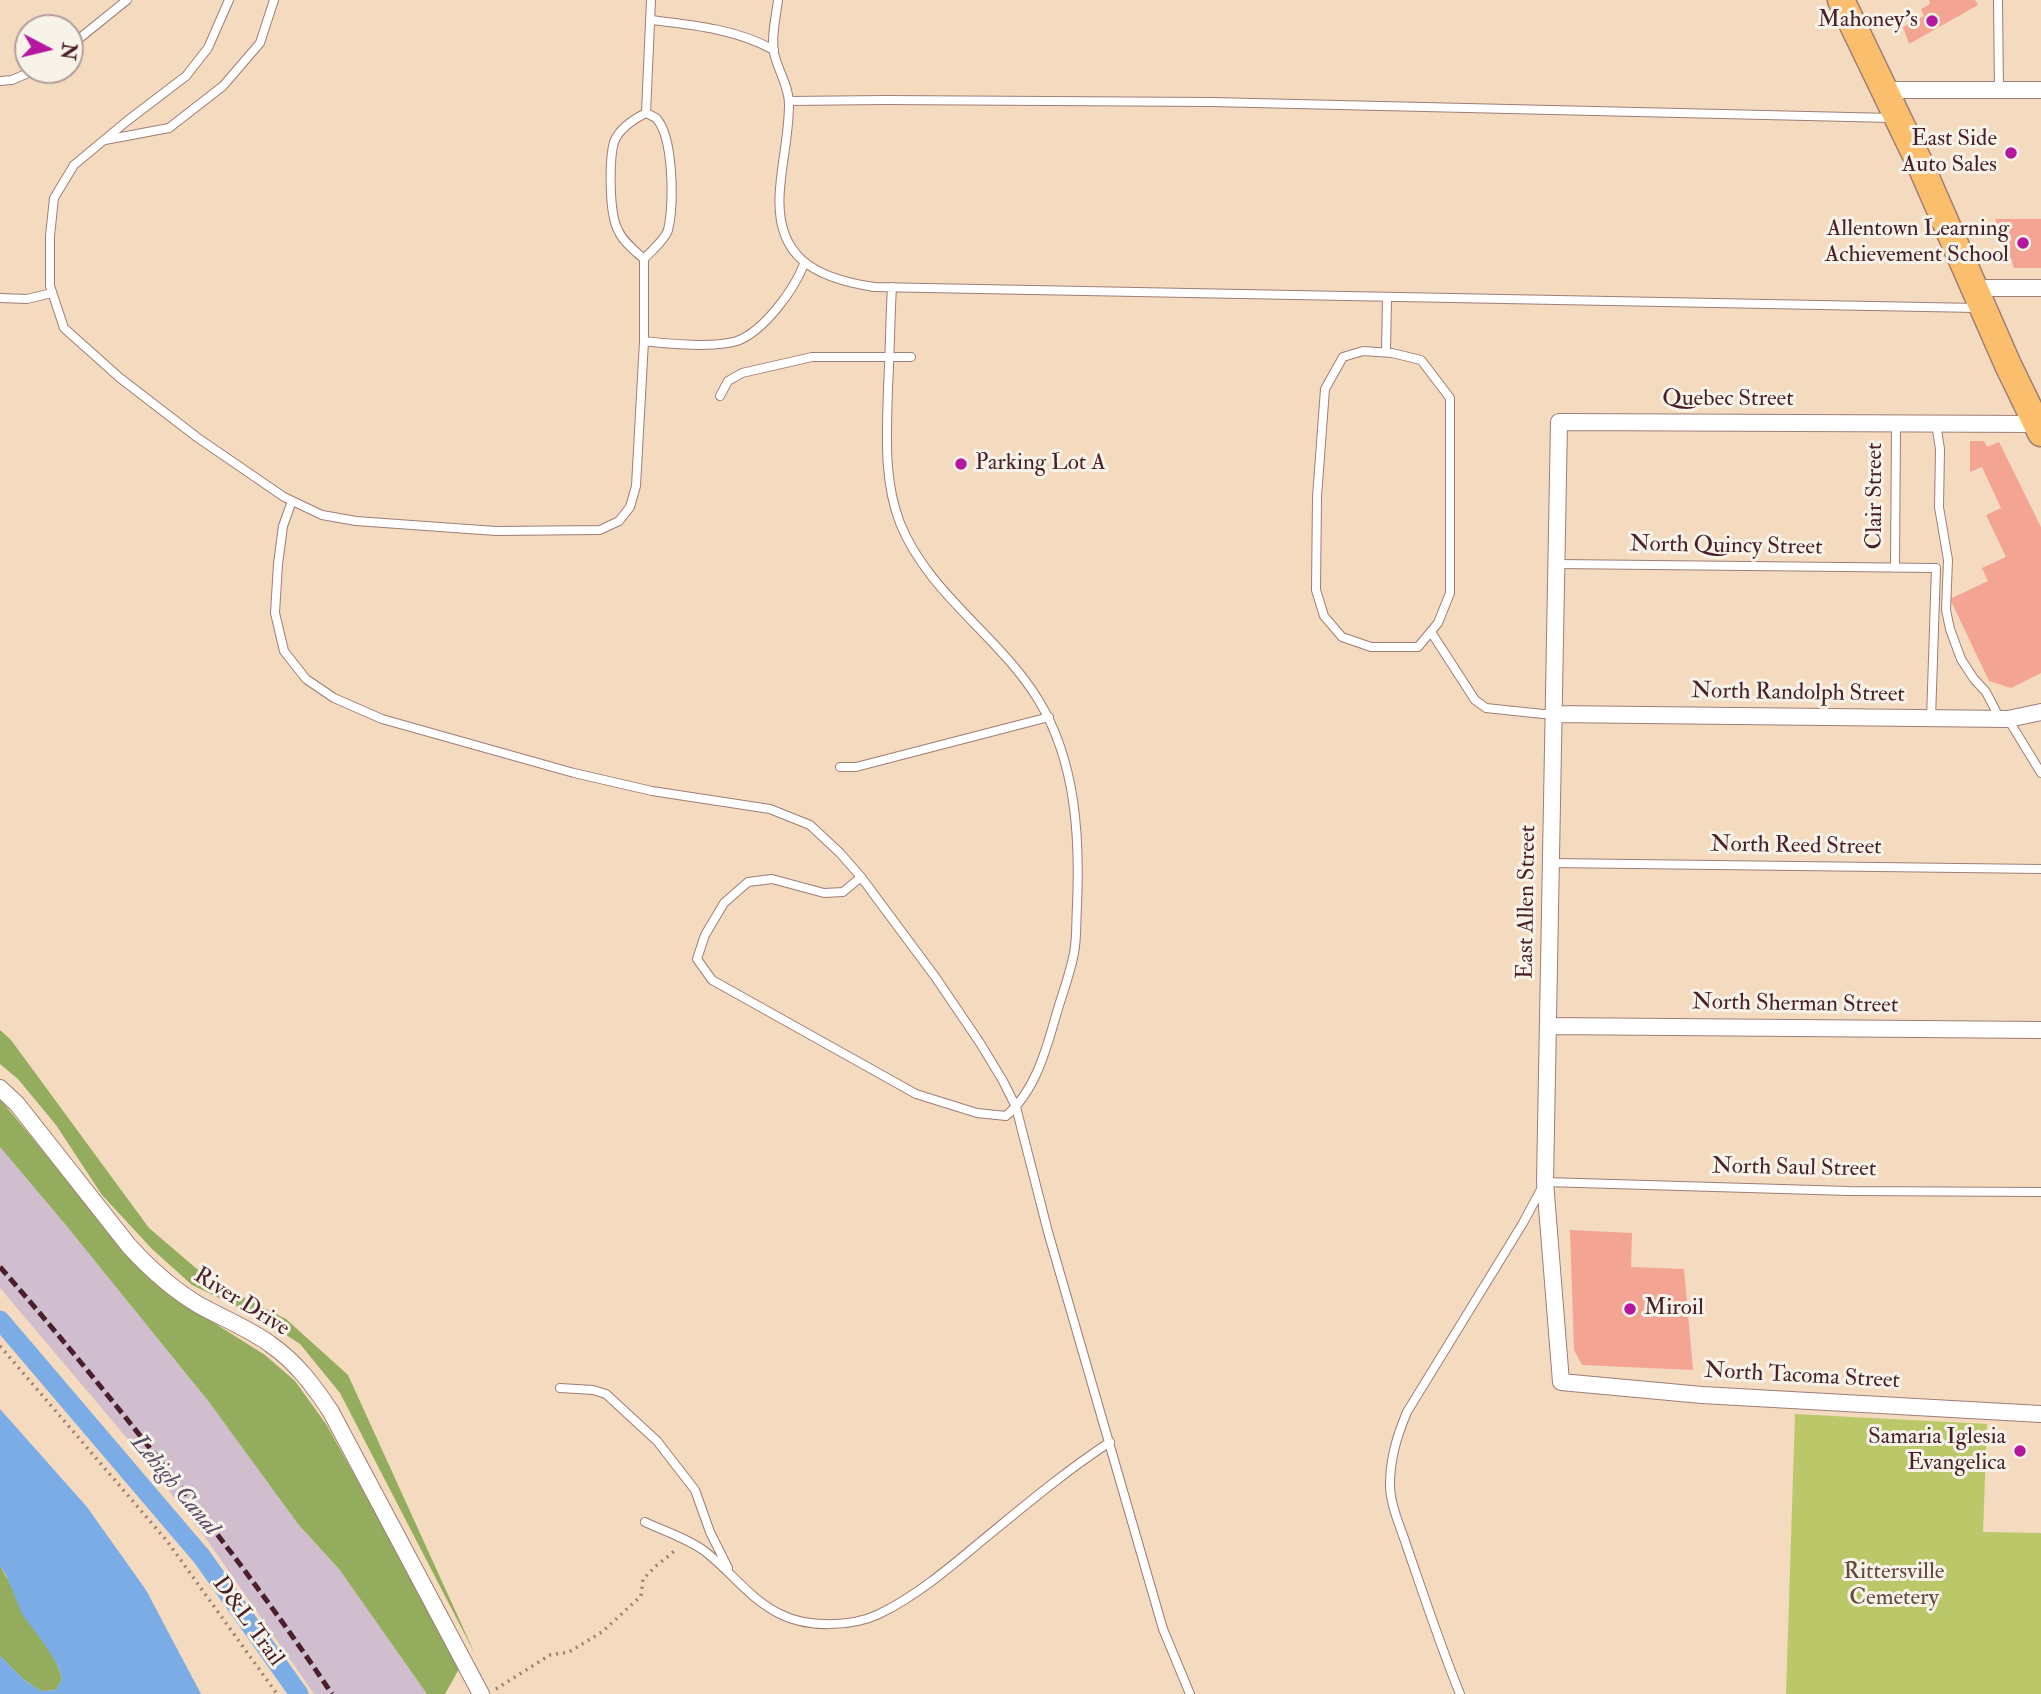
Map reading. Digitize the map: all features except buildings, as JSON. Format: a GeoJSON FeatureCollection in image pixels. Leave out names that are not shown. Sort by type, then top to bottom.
{"type":"FeatureCollection","features":[{"type":"Feature","properties":{"kind":"main road"},"geometry":{"type":"LineString","coordinates":[[1841,0],[1898,118],[2039,429]]}},
{"type":"Feature","properties":{"kind":"street"},"geometry":{"type":"LineString","coordinates":[[1884,90],[2041,90]]}},
{"type":"Feature","properties":{"kind":"street"},"geometry":{"type":"LineString","coordinates":[[1979,298],[2041,288]]}},
{"type":"Feature","properties":{"kind":"street","name":"Quebec Street"},"geometry":{"type":"LineString","coordinates":[[1559,422],[1936,424],[2039,429]]}},
{"type":"Feature","properties":{"kind":"street","name":"East Allen Street"},"geometry":{"type":"LineString","coordinates":[[1559,422],[1545,1182],[1562,1382]]}},
{"type":"Feature","properties":{"kind":"street","name":"North Randolph Street"},"geometry":{"type":"LineString","coordinates":[[1554,714],[2004,719],[2041,712]]}},
{"type":"Feature","properties":{"kind":"street","name":"North Sherman Street"},"geometry":{"type":"LineString","coordinates":[[1548,1026],[2041,1030]]}},
{"type":"Feature","properties":{"kind":"street","name":"River Drive"},"geometry":{"type":"LineString","coordinates":[[0,1088],[17,1104],[146,1264],[180,1293],[269,1343],[295,1364],[308,1379],[331,1412],[481,1694]]}},
{"type":"Feature","properties":{"kind":"street","name":"North Tacoma Street"},"geometry":{"type":"LineString","coordinates":[[1562,1382],[1702,1395],[2041,1413]]}},
{"type":"Feature","properties":{"kind":"lane"},"geometry":{"type":"LineString","coordinates":[[84,35],[127,0]]}},
{"type":"Feature","properties":{"kind":"lane"},"geometry":{"type":"LineString","coordinates":[[229,0],[208,48],[186,76],[74,165],[54,198],[50,236],[50,286],[64,328],[120,377],[198,439],[292,501],[323,515],[356,521],[496,531],[600,530],[620,521],[630,507],[636,486],[645,341],[644,259],[667,233],[672,198],[671,162],[663,130],[655,118],[646,113]]}},
{"type":"Feature","properties":{"kind":"lane"},"geometry":{"type":"LineString","coordinates":[[104,140],[169,128],[223,86],[260,43],[274,0]]}},
{"type":"Feature","properties":{"kind":"lane"},"geometry":{"type":"LineString","coordinates":[[646,113],[651,0]]}},
{"type":"Feature","properties":{"kind":"lane"},"geometry":{"type":"LineString","coordinates":[[778,0],[774,50],[789,101],[780,208],[784,231],[804,264],[850,284],[874,287],[1387,298],[1979,298]]}},
{"type":"Feature","properties":{"kind":"lane"},"geometry":{"type":"LineString","coordinates":[[1998,0],[1999,90]]}},
{"type":"Feature","properties":{"kind":"lane"},"geometry":{"type":"LineString","coordinates":[[651,20],[713,28],[758,41],[774,50]]}},
{"type":"Feature","properties":{"kind":"lane"},"geometry":{"type":"LineString","coordinates":[[789,101],[1225,102],[1898,118]]}},
{"type":"Feature","properties":{"kind":"lane"},"geometry":{"type":"LineString","coordinates":[[644,259],[617,230],[611,200],[611,167],[615,141],[624,128],[646,113]]}},
{"type":"Feature","properties":{"kind":"lane"},"geometry":{"type":"LineString","coordinates":[[645,341],[705,345],[738,341],[770,316],[787,298],[804,264]]}},
{"type":"Feature","properties":{"kind":"lane"},"geometry":{"type":"LineString","coordinates":[[861,877],[843,892],[824,893],[772,879],[748,882],[724,903],[705,935],[697,959],[712,980],[916,1094],[977,1113],[1006,1116],[1016,1107],[1042,1063],[1075,952],[1079,862],[1074,815],[1066,764],[1049,717],[1027,683],[933,580],[907,538],[894,503],[887,467],[892,287]]}},
{"type":"Feature","properties":{"kind":"lane"},"geometry":{"type":"LineString","coordinates":[[0,299],[27,299],[52,293]]}},
{"type":"Feature","properties":{"kind":"lane"},"geometry":{"type":"LineString","coordinates":[[1386,352],[1387,298]]}},
{"type":"Feature","properties":{"kind":"lane"},"geometry":{"type":"LineString","coordinates":[[1363,351],[1386,352],[1421,360],[1450,398],[1450,593],[1438,624],[1418,647],[1371,647],[1342,637],[1324,616],[1317,590],[1317,497],[1325,389],[1343,357],[1363,351]]}},
{"type":"Feature","properties":{"kind":"lane"},"geometry":{"type":"LineString","coordinates":[[720,396],[728,381],[742,373],[811,357],[911,357]]}},
{"type":"Feature","properties":{"kind":"lane","name":"Clair Street"},"geometry":{"type":"LineString","coordinates":[[1895,568],[1896,424]]}},
{"type":"Feature","properties":{"kind":"lane"},"geometry":{"type":"LineString","coordinates":[[1936,424],[1940,449],[1939,507],[1948,560],[1946,610],[1950,629],[1961,659],[2041,773]]}},
{"type":"Feature","properties":{"kind":"lane"},"geometry":{"type":"LineString","coordinates":[[292,501],[283,526],[275,613],[284,651],[306,679],[334,698],[382,719],[574,774],[652,791],[770,809],[810,825],[861,877],[936,978],[980,1043],[1016,1107],[1048,1232],[1163,1629],[1190,1694]]}},
{"type":"Feature","properties":{"kind":"lane","name":"North Quincy Street"},"geometry":{"type":"LineString","coordinates":[[1557,564],[1936,568],[1931,719]]}},
{"type":"Feature","properties":{"kind":"lane"},"geometry":{"type":"LineString","coordinates":[[1431,632],[1475,700],[1486,708],[1554,714]]}},
{"type":"Feature","properties":{"kind":"lane"},"geometry":{"type":"LineString","coordinates":[[840,767],[856,767],[1049,717]]}},
{"type":"Feature","properties":{"kind":"lane","name":"North Reed Street"},"geometry":{"type":"LineString","coordinates":[[1551,863],[2041,869]]}},
{"type":"Feature","properties":{"kind":"lane"},"geometry":{"type":"LineString","coordinates":[[1460,1694],[1399,1522],[1390,1488],[1391,1460],[1397,1435],[1407,1412],[1523,1223],[1545,1182]]}},
{"type":"Feature","properties":{"kind":"lane","name":"North Saul Street"},"geometry":{"type":"LineString","coordinates":[[1545,1182],[1849,1191],[2041,1192]]}},
{"type":"Feature","properties":{"kind":"lane"},"geometry":{"type":"LineString","coordinates":[[560,1388],[593,1390],[606,1394],[657,1441],[695,1490],[710,1532],[730,1573]]}},
{"type":"Feature","properties":{"kind":"lane"},"geometry":{"type":"LineString","coordinates":[[645,1522],[704,1550],[755,1598],[782,1615],[813,1624],[844,1623],[878,1615],[939,1577],[1084,1459],[1111,1442]]}},
{"type":"Feature","properties":{"kind":"path","name":"D&L Trail"},"geometry":{"type":"LineString","coordinates":[[0,1346],[167,1541],[276,1694]]}},
{"type":"Feature","properties":{"kind":"path"},"geometry":{"type":"LineString","coordinates":[[488,1694],[550,1655],[569,1652],[602,1632],[641,1596],[643,1579],[686,1542]]}},
{"type":"Feature","properties":{"kind":"shaded area"},"geometry":{"type":"Polygon","coordinates":[[[0,1147],[209,1402],[298,1524],[339,1569],[427,1694],[314,1694],[205,1537],[137,1450],[0,1288],[0,1147]]]}},
{"type":"Feature","properties":{"kind":"green space"},"geometry":{"type":"Polygon","coordinates":[[[0,1030],[11,1040],[149,1228],[211,1281],[286,1319],[348,1375],[475,1654],[340,1393],[300,1344],[257,1316],[192,1285],[152,1249],[102,1195],[56,1125],[18,1079],[0,1064],[0,1030]]]}},
{"type":"Feature","properties":{"kind":"green space"},"geometry":{"type":"Polygon","coordinates":[[[0,1099],[135,1263],[176,1299],[265,1355],[295,1381],[326,1424],[459,1669],[445,1694],[427,1694],[339,1569],[298,1524],[209,1402],[0,1147],[0,1099]]]}},
{"type":"Feature","properties":{"kind":"green space","name":"Rittersville Cemetery"},"geometry":{"type":"Polygon","coordinates":[[[1795,1414],[1987,1424],[1983,1532],[2041,1533],[2041,1694],[1786,1694],[1795,1414]]]}},
{"type":"Feature","properties":{"kind":"green space"},"geometry":{"type":"Polygon","coordinates":[[[0,1566],[57,1664],[62,1679],[56,1690],[41,1691],[24,1680],[0,1656],[0,1566]]]}},
{"type":"Feature","properties":{"kind":"water"},"geometry":{"type":"Polygon","coordinates":[[[0,1409],[87,1507],[146,1590],[201,1694],[0,1694],[0,1656],[24,1680],[41,1691],[56,1690],[62,1679],[57,1664],[22,1614],[0,1566],[0,1409]]]}},
{"type":"Feature","properties":{"kind":"waterway","name":"Lehigh Canal"},"geometry":{"type":"LineString","coordinates":[[0,1320],[202,1557],[299,1694]]}},
{"type":"Feature","properties":{"kind":"railway"},"geometry":{"type":"LineString","coordinates":[[0,1267],[180,1486],[258,1588],[332,1694]]}},
{"type":"Feature","properties":{"kind":"place","name":"Mahoney's"},"geometry":{"type":"Point","coordinates":[1932,21]}},
{"type":"Feature","properties":{"kind":"place","name":"East Side Auto Sales"},"geometry":{"type":"Point","coordinates":[2011,153]}},
{"type":"Feature","properties":{"kind":"place","name":"Allentown Learning Achievement School"},"geometry":{"type":"Point","coordinates":[2023,243]}},
{"type":"Feature","properties":{"kind":"place","name":"Parking Lot A"},"geometry":{"type":"Point","coordinates":[961,464]}},
{"type":"Feature","properties":{"kind":"place","name":"Miroil"},"geometry":{"type":"Point","coordinates":[1630,1309]}},
{"type":"Feature","properties":{"kind":"place","name":"Samaria Iglesia Evangelica"},"geometry":{"type":"Point","coordinates":[2020,1451]}}]}
